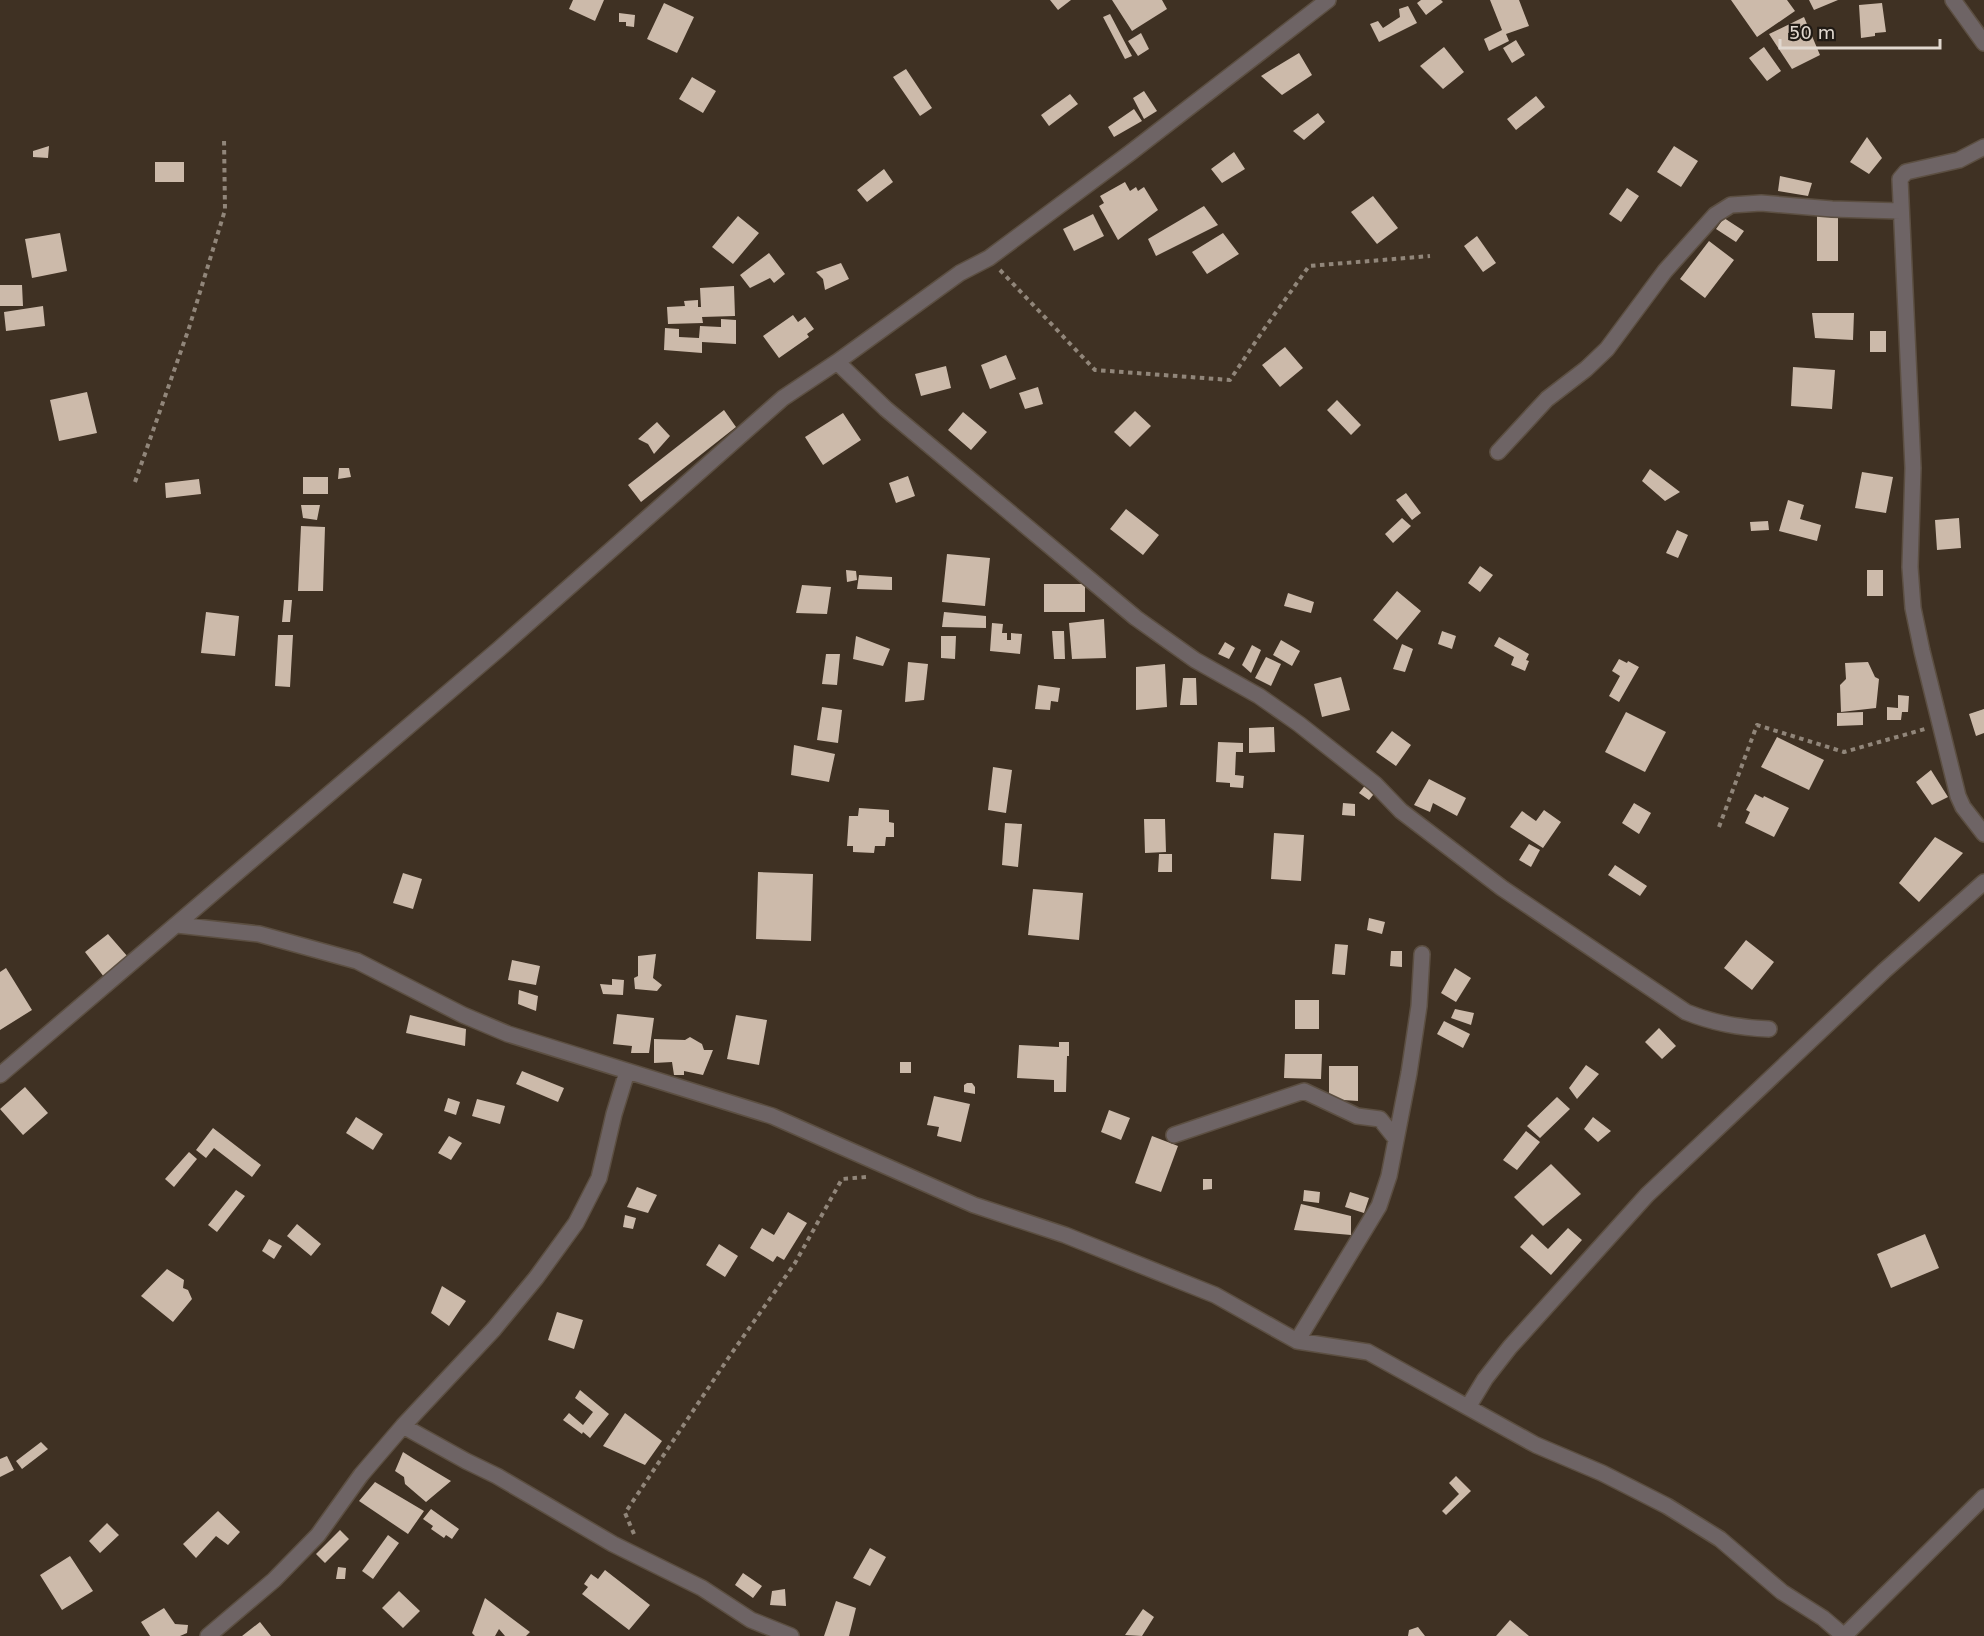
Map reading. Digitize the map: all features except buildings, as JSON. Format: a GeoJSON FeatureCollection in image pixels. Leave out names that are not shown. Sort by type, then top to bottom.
{"type":"FeatureCollection","features":[{"type":"Feature","properties":{"kind":"street"},"geometry":{"type":"LineString","coordinates":[[0,1075],[507,641],[783,398],[960,273],[989,258],[1328,0]]}},
{"type":"Feature","properties":{"kind":"street"},"geometry":{"type":"LineString","coordinates":[[1953,0],[1984,43]]}},
{"type":"Feature","properties":{"kind":"street"},"geometry":{"type":"LineString","coordinates":[[1984,147],[1959,160],[1906,172],[1900,179],[1913,468],[1910,567],[1913,608],[1958,796],[1963,807],[1984,834]]}},
{"type":"Feature","properties":{"kind":"street"},"geometry":{"type":"LineString","coordinates":[[1498,452],[1547,399],[1607,349],[1665,271],[1715,215],[1731,205],[1761,203],[1832,209],[1900,211]]}},
{"type":"Feature","properties":{"kind":"street"},"geometry":{"type":"LineString","coordinates":[[837,362],[886,409],[1136,618],[1195,660],[1259,696],[1299,724],[1375,784],[1401,811],[1502,888],[1686,1012],[1707,1021],[1751,1029],[1770,1029]]}},
{"type":"Feature","properties":{"kind":"street"},"geometry":{"type":"LineString","coordinates":[[1468,1407],[1485,1379],[1510,1347],[1647,1195],[1884,971],[1984,882]]}},
{"type":"Feature","properties":{"kind":"street"},"geometry":{"type":"LineString","coordinates":[[177,925],[259,934],[357,961],[463,1015],[508,1034],[772,1116],[974,1205],[1065,1235],[1215,1295],[1297,1341],[1368,1352],[1536,1445],[1602,1473],[1676,1511],[1720,1539],[1782,1592],[1823,1618],[1844,1636],[1984,1497]]}},
{"type":"Feature","properties":{"kind":"street"},"geometry":{"type":"LineString","coordinates":[[1297,1341],[1379,1206],[1389,1176],[1419,1006],[1422,954]]}},
{"type":"Feature","properties":{"kind":"street"},"geometry":{"type":"LineString","coordinates":[[208,1636],[274,1580],[318,1534],[361,1475],[403,1426],[494,1329],[536,1278],[576,1223],[599,1178],[614,1114],[627,1072]]}},
{"type":"Feature","properties":{"kind":"street"},"geometry":{"type":"LineString","coordinates":[[1174,1135],[1304,1091],[1357,1116],[1380,1119],[1396,1140]]}},
{"type":"Feature","properties":{"kind":"street"},"geometry":{"type":"LineString","coordinates":[[403,1426],[497,1476],[613,1544],[702,1588],[751,1620],[791,1636]]}},
{"type":"Feature","properties":{"kind":"path"},"geometry":{"type":"LineString","coordinates":[[135,482],[189,328],[225,210],[224,138]]}},
{"type":"Feature","properties":{"kind":"path"},"geometry":{"type":"LineString","coordinates":[[989,258],[1095,370],[1230,380],[1309,266],[1430,256]]}},
{"type":"Feature","properties":{"kind":"path"},"geometry":{"type":"LineString","coordinates":[[1719,827],[1757,725],[1844,752],[1940,726]]}},
{"type":"Feature","properties":{"kind":"path"},"geometry":{"type":"LineString","coordinates":[[645,1560],[626,1513],[729,1357],[795,1263],[842,1179],[873,1176]]}}]}
